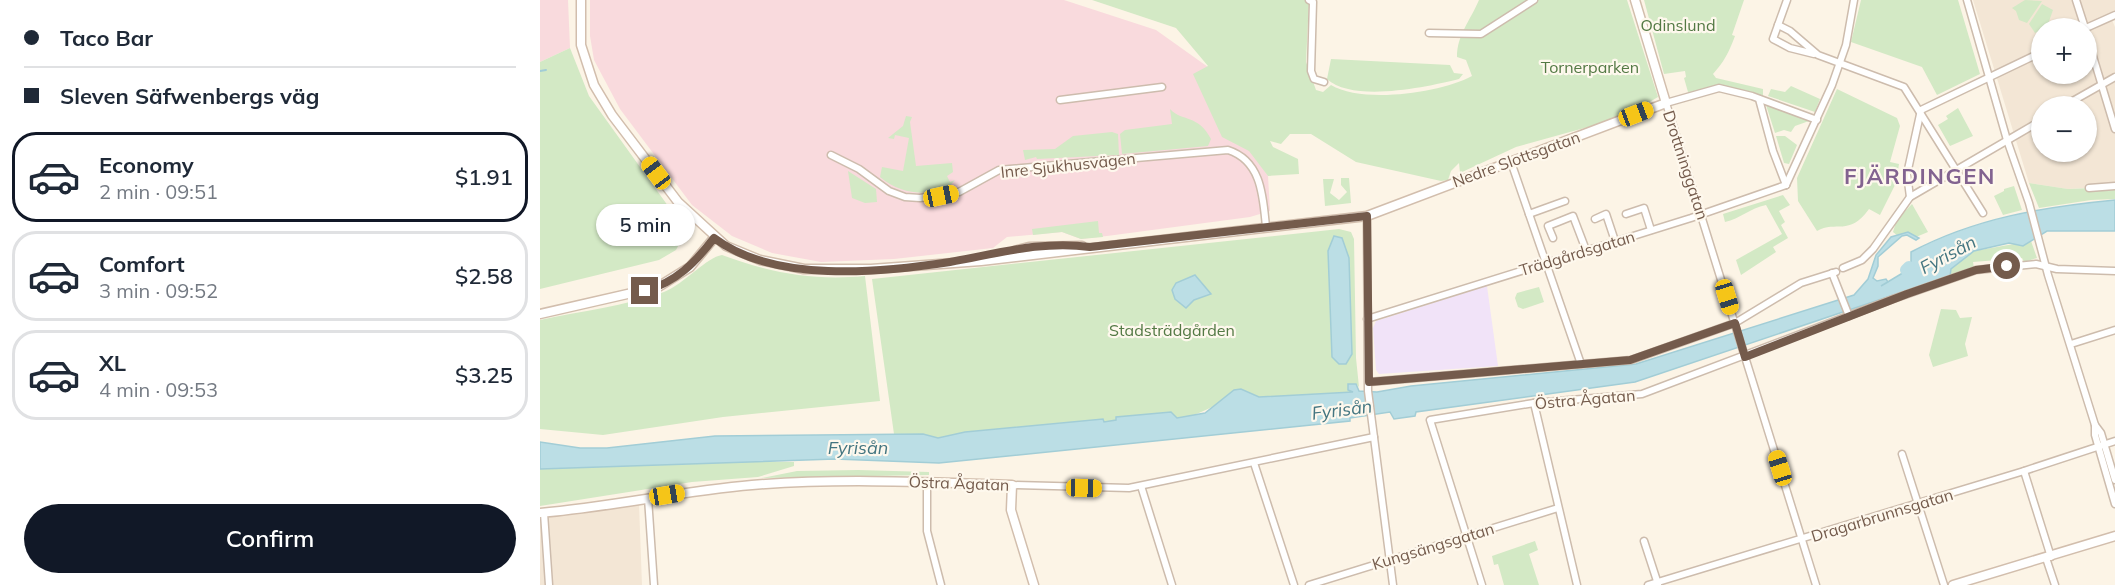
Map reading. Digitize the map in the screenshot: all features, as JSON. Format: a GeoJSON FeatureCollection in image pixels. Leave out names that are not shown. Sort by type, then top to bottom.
{"type":"FeatureCollection","features":[{"type":"Feature","properties":{"kind":"street","name":"Nedre Slottsgatan"},"geometry":{"type":"LineString","coordinates":[[581,0],[581,45],[594,85],[612,115],[678,202],[714,238],[750,257],[804,269],[871,269],[981,261],[1367,216],[1666,103]]}},
{"type":"Feature","properties":{"kind":"street"},"geometry":{"type":"LineString","coordinates":[[1309,0],[1313,2],[1311,70],[1314,79],[1324,82]]}},
{"type":"Feature","properties":{"kind":"street"},"geometry":{"type":"LineString","coordinates":[[1429,33],[1481,34],[1534,0]]}},
{"type":"Feature","properties":{"kind":"street","name":"Drottninggatan"},"geometry":{"type":"LineString","coordinates":[[1635,0],[1703,214],[1745,357]]}},
{"type":"Feature","properties":{"kind":"street"},"geometry":{"type":"LineString","coordinates":[[1787,0],[1773,39],[1790,48],[1818,55],[1904,87],[1921,110],[1983,213]]}},
{"type":"Feature","properties":{"kind":"street"},"geometry":{"type":"LineString","coordinates":[[1786,185],[1817,120],[1839,64],[1854,0]]}},
{"type":"Feature","properties":{"kind":"street"},"geometry":{"type":"LineString","coordinates":[[1967,0],[2007,140],[2030,203],[2101,445],[2115,504]]}},
{"type":"Feature","properties":{"kind":"street"},"geometry":{"type":"LineString","coordinates":[[2076,0],[2082,18]]}},
{"type":"Feature","properties":{"kind":"street"},"geometry":{"type":"LineString","coordinates":[[2097,24],[2115,15]]}},
{"type":"Feature","properties":{"kind":"street"},"geometry":{"type":"LineString","coordinates":[[1768,28],[1790,31],[1818,55]]}},
{"type":"Feature","properties":{"kind":"street"},"geometry":{"type":"LineString","coordinates":[[1921,110],[2031,58]]}},
{"type":"Feature","properties":{"kind":"street"},"geometry":{"type":"LineString","coordinates":[[2097,67],[2115,129]]}},
{"type":"Feature","properties":{"kind":"street"},"geometry":{"type":"LineString","coordinates":[[2081,96],[2115,77]]}},
{"type":"Feature","properties":{"kind":"street"},"geometry":{"type":"LineString","coordinates":[[1060,100],[1162,87]]}},
{"type":"Feature","properties":{"kind":"street"},"geometry":{"type":"LineString","coordinates":[[1666,103],[1719,88],[1759,99],[1817,120]]}},
{"type":"Feature","properties":{"kind":"street"},"geometry":{"type":"LineString","coordinates":[[1759,99],[1773,151],[1786,185]]}},
{"type":"Feature","properties":{"kind":"street"},"geometry":{"type":"LineString","coordinates":[[1910,197],[1907,174],[1921,110]]}},
{"type":"Feature","properties":{"kind":"street"},"geometry":{"type":"LineString","coordinates":[[1843,268],[1862,260],[1873,249],[1910,197],[2031,126]]}},
{"type":"Feature","properties":{"kind":"street","name":"Inre Sjukhusvägen"},"geometry":{"type":"LineString","coordinates":[[831,155],[859,170],[889,191],[905,197],[920,198],[959,192],[999,170],[1228,150],[1248,161],[1257,176],[1266,227]]}},
{"type":"Feature","properties":{"kind":"street"},"geometry":{"type":"LineString","coordinates":[[1511,162],[1581,364]]}},
{"type":"Feature","properties":{"kind":"street","name":"Trädgårdsgatan"},"geometry":{"type":"LineString","coordinates":[[1367,319],[1703,214],[1786,185]]}},
{"type":"Feature","properties":{"kind":"street"},"geometry":{"type":"LineString","coordinates":[[2090,189],[2115,186]]}},
{"type":"Feature","properties":{"kind":"street"},"geometry":{"type":"LineString","coordinates":[[1529,214],[1565,201]]}},
{"type":"Feature","properties":{"kind":"street"},"geometry":{"type":"LineString","coordinates":[[1626,214],[1644,208],[1651,230]]}},
{"type":"Feature","properties":{"kind":"street"},"geometry":{"type":"LineString","coordinates":[[1595,219],[1606,214],[1616,241]]}},
{"type":"Feature","properties":{"kind":"street"},"geometry":{"type":"LineString","coordinates":[[1367,216],[1368,391],[1393,585]]}},
{"type":"Feature","properties":{"kind":"street"},"geometry":{"type":"LineString","coordinates":[[1553,238],[1548,226],[1573,216],[1586,250]]}},
{"type":"Feature","properties":{"kind":"street"},"geometry":{"type":"LineString","coordinates":[[540,314],[658,287],[690,267],[714,238]]}},
{"type":"Feature","properties":{"kind":"street","name":"Östra Ågatan"},"geometry":{"type":"LineString","coordinates":[[1465,534],[1430,420],[1534,403],[1642,394],[1745,357],[1849,314],[1976,270],[2036,264],[2048,267],[2115,271]]}},
{"type":"Feature","properties":{"kind":"street"},"geometry":{"type":"LineString","coordinates":[[1369,382],[1630,360],[1735,323],[1801,283],[1834,272],[1849,314]]}},
{"type":"Feature","properties":{"kind":"street"},"geometry":{"type":"LineString","coordinates":[[2071,344],[2115,330]]}},
{"type":"Feature","properties":{"kind":"street"},"geometry":{"type":"LineString","coordinates":[[1745,357],[1816,585]]}},
{"type":"Feature","properties":{"kind":"street"},"geometry":{"type":"LineString","coordinates":[[1534,403],[1577,585]]}},
{"type":"Feature","properties":{"kind":"street","name":"Östra Ågatan"},"geometry":{"type":"LineString","coordinates":[[542,513],[754,485],[927,482],[1117,489],[1141,486],[1374,437]]}},
{"type":"Feature","properties":{"kind":"street","name":"Dragarbrunnsgatan"},"geometry":{"type":"LineString","coordinates":[[1648,585],[1658,584],[1802,540],[2115,441]]}},
{"type":"Feature","properties":{"kind":"street"},"geometry":{"type":"LineString","coordinates":[[2101,445],[2115,480]]}},
{"type":"Feature","properties":{"kind":"street"},"geometry":{"type":"LineString","coordinates":[[1902,454],[1916,504],[1944,585]]}},
{"type":"Feature","properties":{"kind":"street"},"geometry":{"type":"LineString","coordinates":[[1254,463],[1294,585]]}},
{"type":"Feature","properties":{"kind":"street"},"geometry":{"type":"LineString","coordinates":[[2024,471],[2042,526],[2055,585]]}},
{"type":"Feature","properties":{"kind":"street"},"geometry":{"type":"LineString","coordinates":[[927,482],[927,531],[941,585]]}},
{"type":"Feature","properties":{"kind":"street"},"geometry":{"type":"LineString","coordinates":[[1012,485],[1011,510],[1035,585]]}},
{"type":"Feature","properties":{"kind":"street"},"geometry":{"type":"LineString","coordinates":[[1141,486],[1172,585]]}},
{"type":"Feature","properties":{"kind":"street"},"geometry":{"type":"LineString","coordinates":[[648,498],[654,585]]}},
{"type":"Feature","properties":{"kind":"street","name":"Kungsängsgatan"},"geometry":{"type":"LineString","coordinates":[[1309,585],[1465,534],[1558,508]]}},
{"type":"Feature","properties":{"kind":"street"},"geometry":{"type":"LineString","coordinates":[[542,513],[549,585]]}},
{"type":"Feature","properties":{"kind":"street"},"geometry":{"type":"LineString","coordinates":[[1465,534],[1482,585]]}},
{"type":"Feature","properties":{"kind":"street"},"geometry":{"type":"LineString","coordinates":[[1953,585],[2115,536]]}},
{"type":"Feature","properties":{"kind":"street"},"geometry":{"type":"LineString","coordinates":[[1644,542],[1658,584]]}},
{"type":"Feature","properties":{"kind":"shaded area"},"geometry":{"type":"Polygon","coordinates":[[[540,0],[568,0],[570,48],[540,62],[540,0]]]}},
{"type":"Feature","properties":{"kind":"shaded area"},"geometry":{"type":"Polygon","coordinates":[[[590,0],[1064,0],[1156,30],[1208,67],[1268,176],[1270,211],[1250,217],[1081,239],[1062,232],[1007,237],[993,248],[894,259],[821,262],[772,253],[732,236],[692,205],[620,109],[594,60],[590,36],[590,0]]]}},
{"type":"Feature","properties":{"kind":"shaded area"},"geometry":{"type":"Polygon","coordinates":[[[1973,0],[2115,0],[2115,13],[2110,15],[2115,27],[2115,186],[2068,189],[2029,183],[1973,0]]]}},
{"type":"Feature","properties":{"kind":"shaded area"},"geometry":{"type":"Polygon","coordinates":[[[1487,286],[1498,366],[1379,374],[1376,370],[1373,328],[1376,321],[1487,286]]]}},
{"type":"Feature","properties":{"kind":"shaded area"},"geometry":{"type":"Polygon","coordinates":[[[639,504],[642,585],[540,585],[540,515],[639,504]]]}},
{"type":"Feature","properties":{"kind":"green space","name":"Tornerparken"},"geometry":{"type":"Polygon","coordinates":[[[1092,0],[1309,0],[1306,62],[1316,90],[1323,92],[1331,85],[1345,91],[1381,95],[1422,91],[1472,76],[1466,60],[1457,57],[1462,35],[1479,0],[1627,0],[1658,97],[1624,117],[1516,147],[1460,173],[1459,163],[1451,171],[1448,180],[1441,181],[1356,162],[1311,134],[1290,134],[1281,144],[1270,141],[1273,147],[1298,159],[1299,174],[1268,176],[1249,151],[1222,137],[1193,74],[1208,66],[1176,28],[1092,0]]]}},
{"type":"Feature","properties":{"kind":"green space","name":"Odinslund"},"geometry":{"type":"Polygon","coordinates":[[[1644,0],[1744,0],[1732,35],[1735,36],[1731,47],[1713,74],[1716,78],[1763,89],[1763,97],[1735,89],[1688,92],[1684,78],[1686,77],[1685,71],[1664,74],[1644,0]]]}},
{"type":"Feature","properties":{"kind":"green space"},"geometry":{"type":"Polygon","coordinates":[[[1861,0],[1958,0],[1980,74],[1937,95],[1922,67],[1851,42],[1861,0]]]}},
{"type":"Feature","properties":{"kind":"green space"},"geometry":{"type":"Polygon","coordinates":[[[2025,0],[2042,1],[2027,23],[2019,20],[2016,11],[2012,8],[2025,0]]]}},
{"type":"Feature","properties":{"kind":"green space"},"geometry":{"type":"Polygon","coordinates":[[[2042,4],[2053,10],[2050,18],[2033,18],[2042,4]]]}},
{"type":"Feature","properties":{"kind":"green space"},"geometry":{"type":"Polygon","coordinates":[[[570,48],[589,96],[686,231],[676,250],[659,260],[540,289],[540,62],[570,48]]]}},
{"type":"Feature","properties":{"kind":"green space"},"geometry":{"type":"Polygon","coordinates":[[[1331,59],[1450,65],[1454,73],[1463,74],[1459,79],[1410,89],[1372,92],[1354,90],[1339,86],[1327,79],[1331,59]]]}},
{"type":"Feature","properties":{"kind":"green space"},"geometry":{"type":"Polygon","coordinates":[[[1791,86],[1820,99],[1815,112],[1768,96],[1771,89],[1785,92],[1791,86]]]}},
{"type":"Feature","properties":{"kind":"green space"},"geometry":{"type":"Polygon","coordinates":[[[1837,89],[1897,118],[1900,126],[1890,162],[1899,164],[1896,183],[1880,215],[1869,209],[1855,223],[1817,231],[1798,201],[1797,178],[1837,89]]]}},
{"type":"Feature","properties":{"kind":"green space"},"geometry":{"type":"Polygon","coordinates":[[[1766,105],[1809,119],[1809,121],[1795,126],[1791,132],[1784,130],[1775,133],[1766,105]]]}},
{"type":"Feature","properties":{"kind":"green space"},"geometry":{"type":"Polygon","coordinates":[[[1958,108],[1973,136],[1950,146],[1938,125],[1948,119],[1946,116],[1958,108]]]}},
{"type":"Feature","properties":{"kind":"green space"},"geometry":{"type":"Polygon","coordinates":[[[1170,109],[1201,126],[1211,139],[1208,146],[1122,154],[1120,134],[1125,130],[1172,124],[1170,109]]]}},
{"type":"Feature","properties":{"kind":"green space"},"geometry":{"type":"Polygon","coordinates":[[[906,116],[912,117],[910,122],[916,166],[952,163],[953,172],[947,176],[950,182],[955,180],[946,190],[912,192],[895,187],[880,177],[882,167],[903,171],[909,138],[895,135],[894,139],[888,138],[903,126],[906,116]]]}},
{"type":"Feature","properties":{"kind":"green space"},"geometry":{"type":"Polygon","coordinates":[[[1112,132],[1118,134],[1119,155],[1037,159],[1036,157],[1025,160],[1023,150],[1055,149],[1073,136],[1112,132]]]}},
{"type":"Feature","properties":{"kind":"green space"},"geometry":{"type":"Polygon","coordinates":[[[1776,136],[1785,136],[1797,145],[1789,164],[1784,163],[1776,136]]]}},
{"type":"Feature","properties":{"kind":"green space"},"geometry":{"type":"Polygon","coordinates":[[[848,171],[876,189],[877,202],[865,203],[852,198],[848,171]]]}},
{"type":"Feature","properties":{"kind":"green space"},"geometry":{"type":"Polygon","coordinates":[[[1341,178],[1349,178],[1351,203],[1325,206],[1323,179],[1334,179],[1330,193],[1339,200],[1347,192],[1341,185],[1341,178]]]}},
{"type":"Feature","properties":{"kind":"green space"},"geometry":{"type":"Polygon","coordinates":[[[2029,183],[2068,189],[2115,187],[2115,199],[2091,200],[2039,208],[2029,183]]]}},
{"type":"Feature","properties":{"kind":"green space"},"geometry":{"type":"Polygon","coordinates":[[[2014,186],[2022,210],[2003,215],[1994,196],[2014,186]]]}},
{"type":"Feature","properties":{"kind":"green space"},"geometry":{"type":"Polygon","coordinates":[[[1783,195],[1790,205],[1779,211],[1785,222],[1781,225],[1788,238],[1773,247],[1776,252],[1741,275],[1736,260],[1782,234],[1766,205],[1725,222],[1723,214],[1783,195]]]}},
{"type":"Feature","properties":{"kind":"green space"},"geometry":{"type":"Polygon","coordinates":[[[1912,204],[1928,232],[1916,237],[1908,234],[1898,236],[1893,232],[1897,219],[1912,204]]]}},
{"type":"Feature","properties":{"kind":"green space"},"geometry":{"type":"Polygon","coordinates":[[[1098,221],[1099,233],[1102,233],[1103,237],[1081,239],[1062,232],[1033,235],[1032,229],[1098,221]]]}},
{"type":"Feature","properties":{"kind":"green space","name":"Stadsträdgården"},"geometry":{"type":"Polygon","coordinates":[[[1339,229],[1351,232],[1354,239],[1356,358],[1359,387],[1356,384],[1353,392],[1259,397],[1241,389],[1203,411],[1186,417],[1177,418],[1171,412],[1116,418],[1116,420],[1104,422],[1103,419],[965,432],[938,438],[923,434],[894,434],[872,279],[1339,229]]]}},
{"type":"Feature","properties":{"kind":"green space"},"geometry":{"type":"Polygon","coordinates":[[[2031,241],[2037,258],[2024,262],[2022,258],[1973,262],[1974,268],[1950,276],[1951,269],[1974,251],[2031,241]]]}},
{"type":"Feature","properties":{"kind":"green space"},"geometry":{"type":"Polygon","coordinates":[[[722,255],[757,267],[792,274],[828,277],[865,276],[880,401],[723,417],[603,435],[540,429],[540,320],[618,305],[664,292],[709,260],[722,255]]]}},
{"type":"Feature","properties":{"kind":"green space"},"geometry":{"type":"Polygon","coordinates":[[[1539,287],[1544,302],[1523,309],[1518,307],[1515,298],[1517,293],[1539,287]]]}},
{"type":"Feature","properties":{"kind":"green space"},"geometry":{"type":"Polygon","coordinates":[[[1941,309],[1956,310],[1960,318],[1972,317],[1965,344],[1968,356],[1933,367],[1929,355],[1941,309]]]}},
{"type":"Feature","properties":{"kind":"green space"},"geometry":{"type":"Polygon","coordinates":[[[735,461],[794,462],[794,466],[758,477],[692,482],[540,506],[540,469],[735,461]]]}},
{"type":"Feature","properties":{"kind":"green space"},"geometry":{"type":"Polygon","coordinates":[[[797,471],[929,472],[929,475],[762,478],[797,471]]]}},
{"type":"Feature","properties":{"kind":"green space"},"geometry":{"type":"Polygon","coordinates":[[[1535,541],[1538,550],[1529,554],[1539,585],[1504,585],[1498,564],[1494,565],[1492,556],[1535,541]]]}},
{"type":"Feature","properties":{"kind":"water","name":"Fyrisån"},"geometry":{"type":"Polygon","coordinates":[[[2115,200],[2115,231],[2047,231],[2023,246],[2009,243],[1974,251],[1951,269],[1950,276],[1635,382],[1416,412],[1415,416],[1394,419],[1390,412],[1350,418],[1350,421],[939,463],[835,459],[540,469],[540,442],[580,448],[607,448],[715,436],[923,434],[938,438],[965,432],[1103,419],[1104,422],[1116,420],[1116,417],[1171,412],[1177,418],[1205,413],[1234,390],[1241,389],[1259,397],[1353,392],[1348,390],[1348,384],[1356,384],[1359,391],[1377,392],[1411,386],[1636,364],[1854,295],[1868,279],[1876,255],[1891,237],[1908,232],[1919,238],[1916,240],[1907,235],[1902,236],[1878,257],[1878,266],[1873,278],[1877,281],[1886,279],[1888,282],[1911,268],[1911,252],[1935,240],[1985,222],[2010,216],[2062,206],[2115,200]]]}},
{"type":"Feature","properties":{"kind":"water"},"geometry":{"type":"Polygon","coordinates":[[[1334,236],[1342,238],[1349,258],[1352,354],[1346,364],[1339,364],[1332,357],[1328,251],[1334,236]]]}},
{"type":"Feature","properties":{"kind":"water"},"geometry":{"type":"Polygon","coordinates":[[[1195,275],[1211,294],[1194,300],[1186,308],[1175,299],[1172,290],[1176,283],[1195,275]]]}},
{"type":"Feature","properties":{"kind":"waterway"},"geometry":{"type":"LineString","coordinates":[[540,71],[546,70]]}},
{"type":"Feature","properties":{"kind":"waterway"},"geometry":{"type":"LineString","coordinates":[[1906,270],[1909,267]]}},
{"type":"Feature","properties":{"kind":"district","name":"FJÄRDINGEN"},"geometry":{"type":"Point","coordinates":[1920,176]}},
{"type":"Feature","properties":{"kind":"route"},"geometry":{"type":"LineString","coordinates":[[645,291],[658,287],[684,272],[714,238],[750,257],[772,264],[804,269],[871,269],[949,262],[1029,247],[1071,244],[1090,247],[1367,216],[1369,382],[1630,360],[1735,323],[1745,357],[1907,294],[1976,270],[2007,266]]}}]}
